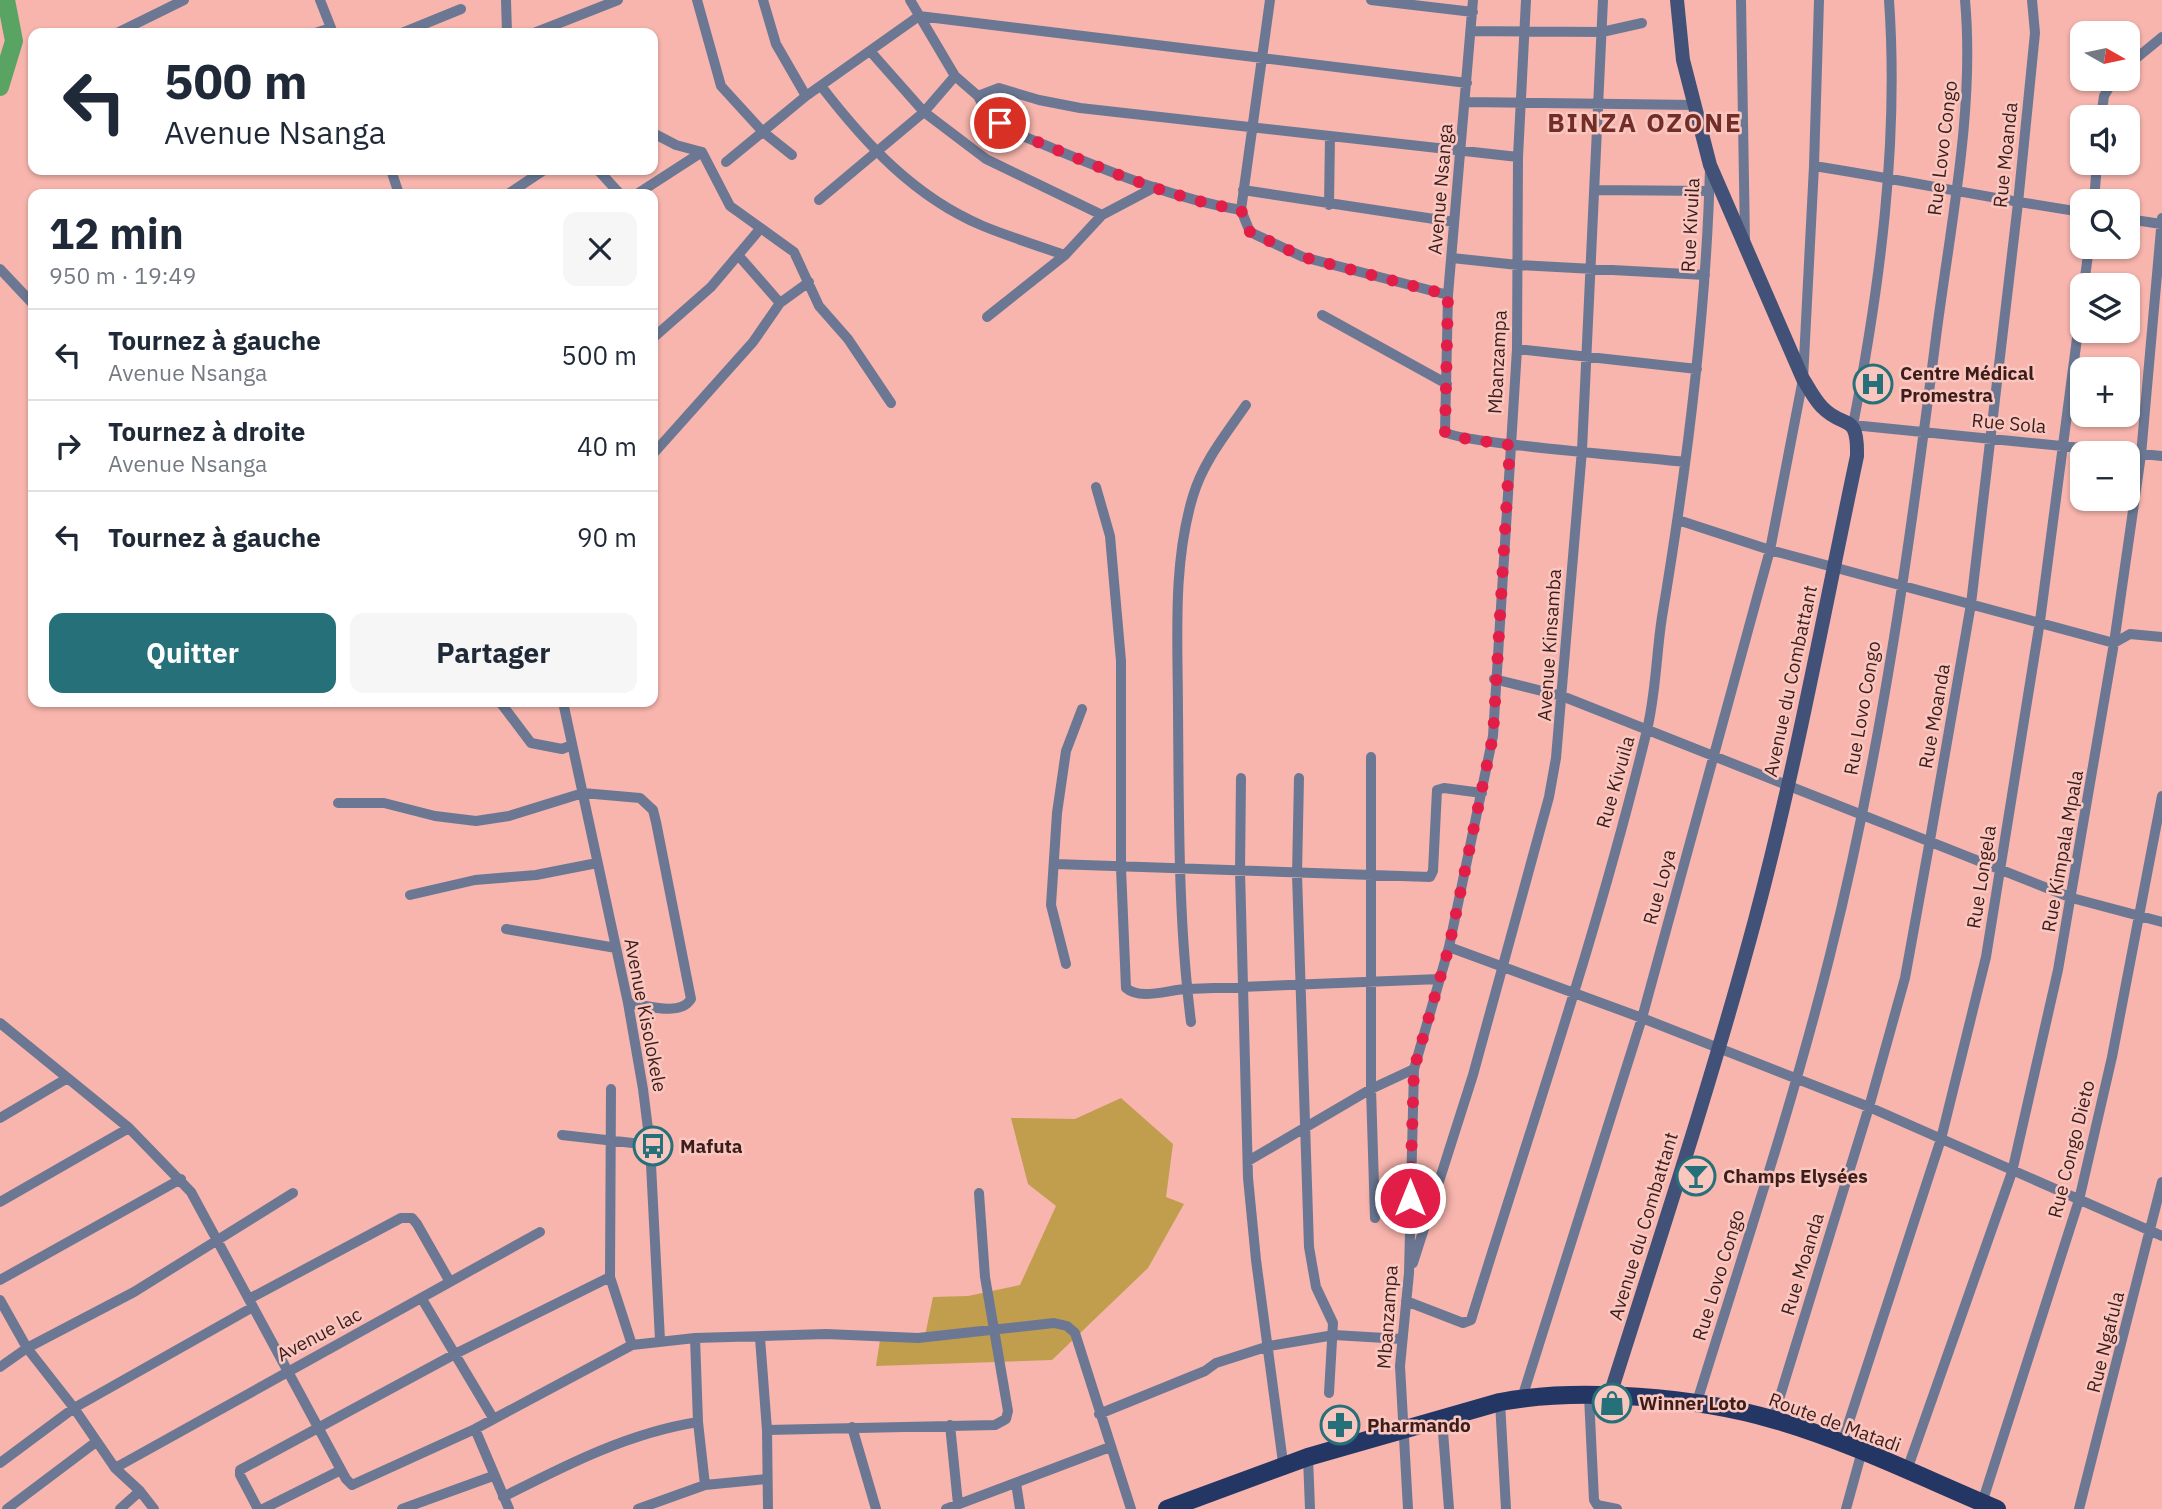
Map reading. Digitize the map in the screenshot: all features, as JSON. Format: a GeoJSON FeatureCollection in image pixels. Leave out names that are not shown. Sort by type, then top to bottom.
{"type":"FeatureCollection","features":[{"type":"Feature","properties":{"kind":"main road","name":"Route de Matadi"},"geometry":{"type":"LineString","coordinates":[[1167,1509],[1308,1457],[1500,1402],[1522,1398],[1610,1395],[1696,1405],[1773,1419],[1862,1451],[1989,1506]]}},
{"type":"Feature","properties":{"kind":"street"},"geometry":{"type":"LineString","coordinates":[[127,28],[184,0]]}},
{"type":"Feature","properties":{"kind":"street"},"geometry":{"type":"LineString","coordinates":[[320,0],[331,28]]}},
{"type":"Feature","properties":{"kind":"street"},"geometry":{"type":"LineString","coordinates":[[506,0],[508,28]]}},
{"type":"Feature","properties":{"kind":"street"},"geometry":{"type":"LineString","coordinates":[[697,0],[721,86],[763,132],[792,155]]}},
{"type":"Feature","properties":{"kind":"street"},"geometry":{"type":"LineString","coordinates":[[763,0],[776,44],[806,96]]}},
{"type":"Feature","properties":{"kind":"street"},"geometry":{"type":"LineString","coordinates":[[910,0],[955,76],[978,96],[989,116],[1015,133],[1204,204],[1241,210]]}},
{"type":"Feature","properties":{"kind":"street"},"geometry":{"type":"LineString","coordinates":[[1270,0],[1241,210],[1250,232],[1303,257],[1448,295]]}},
{"type":"Feature","properties":{"kind":"street"},"geometry":{"type":"LineString","coordinates":[[1371,0],[1473,6]]}},
{"type":"Feature","properties":{"kind":"street","name":"Mbanzampa"},"geometry":{"type":"LineString","coordinates":[[1408,1509],[1409,1479],[1402,1429],[1400,1366],[1409,1273],[1414,1069],[1449,947],[1493,736],[1494,679],[1517,349],[1518,157],[1525,0]]}},
{"type":"Feature","properties":{"kind":"street","name":"Avenue Kinsamba"},"geometry":{"type":"LineString","coordinates":[[1409,1273],[1473,1075],[1549,797],[1562,696],[1582,450],[1603,0]]}},
{"type":"Feature","properties":{"kind":"street"},"geometry":{"type":"LineString","coordinates":[[1676,0],[1683,60],[1710,165],[1745,250],[1803,379],[1822,407],[1853,425],[1889,178],[1893,62],[1889,0]]}},
{"type":"Feature","properties":{"kind":"street"},"geometry":{"type":"LineString","coordinates":[[1741,0],[1745,250]]}},
{"type":"Feature","properties":{"kind":"street","name":"Rue Loya"},"geometry":{"type":"LineString","coordinates":[[1522,1398],[1642,1018],[1770,550],[1803,379],[1819,0]]}},
{"type":"Feature","properties":{"kind":"street","name":"Rue Lovo Congo"},"geometry":{"type":"LineString","coordinates":[[1696,1405],[1798,1079],[1831,953],[1862,814],[1902,585],[1968,101],[1965,0]]}},
{"type":"Feature","properties":{"kind":"street","name":"Rue Moanda"},"geometry":{"type":"LineString","coordinates":[[1773,1419],[1869,1107],[1905,978],[1971,604],[2018,202],[2035,33],[2032,0]]}},
{"type":"Feature","properties":{"kind":"street"},"geometry":{"type":"LineString","coordinates":[[546,28],[614,1]]}},
{"type":"Feature","properties":{"kind":"street","name":"Avenue Nsanga"},"geometry":{"type":"LineString","coordinates":[[1473,6],[1448,295],[1444,428],[1448,435],[1510,445],[1685,462]]}},
{"type":"Feature","properties":{"kind":"street"},"geometry":{"type":"LineString","coordinates":[[414,28],[461,9]]}},
{"type":"Feature","properties":{"kind":"street"},"geometry":{"type":"LineString","coordinates":[[726,162],[806,96],[919,16],[1467,83]]}},
{"type":"Feature","properties":{"kind":"street"},"geometry":{"type":"LineString","coordinates":[[1471,31],[1602,32],[1642,23]]}},
{"type":"Feature","properties":{"kind":"street"},"geometry":{"type":"LineString","coordinates":[[2140,55],[2162,37]]}},
{"type":"Feature","properties":{"kind":"street"},"geometry":{"type":"LineString","coordinates":[[870,51],[924,112],[986,159],[1102,215]]}},
{"type":"Feature","properties":{"kind":"street"},"geometry":{"type":"LineString","coordinates":[[819,200],[924,112],[955,76]]}},
{"type":"Feature","properties":{"kind":"street"},"geometry":{"type":"LineString","coordinates":[[821,86],[877,153],[913,184],[982,226],[1065,255]]}},
{"type":"Feature","properties":{"kind":"street"},"geometry":{"type":"LineString","coordinates":[[978,96],[999,88],[1080,108],[1518,157]]}},
{"type":"Feature","properties":{"kind":"street"},"geometry":{"type":"LineString","coordinates":[[1466,102],[1695,105]]}},
{"type":"Feature","properties":{"kind":"street"},"geometry":{"type":"LineString","coordinates":[[658,136],[676,145],[702,152],[730,206],[794,252],[819,306],[848,339],[891,403]]}},
{"type":"Feature","properties":{"kind":"street"},"geometry":{"type":"LineString","coordinates":[[1329,205],[1330,136]]}},
{"type":"Feature","properties":{"kind":"street"},"geometry":{"type":"LineString","coordinates":[[645,189],[702,152]]}},
{"type":"Feature","properties":{"kind":"street","name":"Rue Kivuila"},"geometry":{"type":"LineString","coordinates":[[1406,1301],[1463,1323],[1471,1321],[1573,994],[1647,731],[1697,369],[1710,165]]}},
{"type":"Feature","properties":{"kind":"street"},"geometry":{"type":"LineString","coordinates":[[1814,166],[1889,178],[1954,193],[2070,210]]}},
{"type":"Feature","properties":{"kind":"street"},"geometry":{"type":"LineString","coordinates":[[517,189],[538,175]]}},
{"type":"Feature","properties":{"kind":"street"},"geometry":{"type":"LineString","coordinates":[[603,175],[615,189]]}},
{"type":"Feature","properties":{"kind":"street"},"geometry":{"type":"LineString","coordinates":[[987,317],[1065,255],[1102,215],[1155,187]]}},
{"type":"Feature","properties":{"kind":"street"},"geometry":{"type":"LineString","coordinates":[[1243,190],[1454,222]]}},
{"type":"Feature","properties":{"kind":"street"},"geometry":{"type":"LineString","coordinates":[[1595,191],[1709,191]]}},
{"type":"Feature","properties":{"kind":"street"},"geometry":{"type":"LineString","coordinates":[[2140,220],[2162,221]]}},
{"type":"Feature","properties":{"kind":"street","name":"Rue Kimpala Mpala"},"geometry":{"type":"LineString","coordinates":[[1907,1471],[2012,1172],[2072,898],[2114,643],[2141,455],[2162,221]]}},
{"type":"Feature","properties":{"kind":"street"},"geometry":{"type":"LineString","coordinates":[[658,334],[711,287],[760,229]]}},
{"type":"Feature","properties":{"kind":"street"},"geometry":{"type":"LineString","coordinates":[[738,255],[780,303]]}},
{"type":"Feature","properties":{"kind":"street"},"geometry":{"type":"LineString","coordinates":[[1452,258],[1518,265],[1705,275]]}},
{"type":"Feature","properties":{"kind":"street"},"geometry":{"type":"LineString","coordinates":[[0,269],[28,299]]}},
{"type":"Feature","properties":{"kind":"street"},"geometry":{"type":"LineString","coordinates":[[658,448],[753,341],[780,303],[809,282]]}},
{"type":"Feature","properties":{"kind":"street"},"geometry":{"type":"LineString","coordinates":[[1322,315],[1447,384]]}},
{"type":"Feature","properties":{"kind":"street","name":"Rue Longela"},"geometry":{"type":"LineString","coordinates":[[1842,1443],[1941,1139],[1986,957],[2040,621],[2077,343]]}},
{"type":"Feature","properties":{"kind":"street"},"geometry":{"type":"LineString","coordinates":[[1517,349],[1697,369]]}},
{"type":"Feature","properties":{"kind":"street"},"geometry":{"type":"LineString","coordinates":[[1191,1022],[1186,989],[1181,869],[1178,641],[1185,527],[1204,466],[1247,405]]}},
{"type":"Feature","properties":{"kind":"street","name":"Rue Sola"},"geometry":{"type":"LineString","coordinates":[[1853,425],[2162,456]]}},
{"type":"Feature","properties":{"kind":"street","name":"Avenue du Combattant"},"geometry":{"type":"LineString","coordinates":[[1610,1395],[1719,1049],[1788,787],[1857,456],[1858,438],[1853,425]]}},
{"type":"Feature","properties":{"kind":"street"},"geometry":{"type":"LineString","coordinates":[[1096,487],[1110,536],[1121,661],[1121,868],[1126,988],[1132,993],[1143,994],[1186,989],[1440,979]]}},
{"type":"Feature","properties":{"kind":"street"},"geometry":{"type":"LineString","coordinates":[[1678,520],[1833,568],[2040,621],[2114,643],[2130,635],[2162,637]]}},
{"type":"Feature","properties":{"kind":"street"},"geometry":{"type":"LineString","coordinates":[[1494,679],[1562,696],[2072,898],[2162,922]]}},
{"type":"Feature","properties":{"kind":"street"},"geometry":{"type":"LineString","coordinates":[[504,707],[531,743],[562,749],[572,745]]}},
{"type":"Feature","properties":{"kind":"street","name":"Avenue Kisolokele"},"geometry":{"type":"LineString","coordinates":[[564,707],[628,1003],[650,1145],[660,1340]]}},
{"type":"Feature","properties":{"kind":"street"},"geometry":{"type":"LineString","coordinates":[[1066,964],[1051,905],[1062,771],[1082,709]]}},
{"type":"Feature","properties":{"kind":"street"},"geometry":{"type":"LineString","coordinates":[[1371,757],[1371,1089],[1375,1218]]}},
{"type":"Feature","properties":{"kind":"street"},"geometry":{"type":"LineString","coordinates":[[1241,778],[1240,871],[1248,1161],[1255,1260],[1284,1468]]}},
{"type":"Feature","properties":{"kind":"street"},"geometry":{"type":"LineString","coordinates":[[1299,778],[1297,874],[1311,1267],[1316,1287],[1333,1323],[1329,1393]]}},
{"type":"Feature","properties":{"kind":"street"},"geometry":{"type":"LineString","coordinates":[[1055,864],[1430,877],[1433,871],[1437,790],[1444,788],[1482,793]]}},
{"type":"Feature","properties":{"kind":"street"},"geometry":{"type":"LineString","coordinates":[[338,803],[384,803],[435,816],[476,821],[509,816],[583,793],[640,798],[647,802],[653,810],[672,894],[691,999],[687,1006],[678,1009],[628,1003]]}},
{"type":"Feature","properties":{"kind":"street","name":"Rue Congo Dieto"},"geometry":{"type":"LineString","coordinates":[[1989,1506],[2079,1200],[2112,1058],[2162,796]]}},
{"type":"Feature","properties":{"kind":"street"},"geometry":{"type":"LineString","coordinates":[[410,894],[475,880],[536,875],[597,863]]}},
{"type":"Feature","properties":{"kind":"street"},"geometry":{"type":"LineString","coordinates":[[506,929],[616,948]]}},
{"type":"Feature","properties":{"kind":"street"},"geometry":{"type":"LineString","coordinates":[[1449,947],[1642,1018],[1869,1107],[2162,1236]]}},
{"type":"Feature","properties":{"kind":"street"},"geometry":{"type":"LineString","coordinates":[[2,1028],[129,1128],[181,1179],[217,1239],[349,1483],[355,1485],[475,1429],[632,1345],[695,1338],[826,1334],[918,1338],[1054,1323],[1067,1326],[1075,1333],[1132,1509]]}},
{"type":"Feature","properties":{"kind":"street"},"geometry":{"type":"LineString","coordinates":[[1248,1161],[1371,1089],[1414,1069]]}},
{"type":"Feature","properties":{"kind":"street"},"geometry":{"type":"LineString","coordinates":[[0,1118],[66,1079]]}},
{"type":"Feature","properties":{"kind":"street"},"geometry":{"type":"LineString","coordinates":[[611,1089],[610,1277],[632,1345]]}},
{"type":"Feature","properties":{"kind":"street"},"geometry":{"type":"LineString","coordinates":[[0,1202],[129,1128]]}},
{"type":"Feature","properties":{"kind":"street"},"geometry":{"type":"LineString","coordinates":[[562,1135],[650,1145]]}},
{"type":"Feature","properties":{"kind":"street"},"geometry":{"type":"LineString","coordinates":[[0,1280],[181,1179]]}},
{"type":"Feature","properties":{"kind":"street","name":"Rue Ngafula"},"geometry":{"type":"LineString","coordinates":[[2079,1509],[2162,1182]]}},
{"type":"Feature","properties":{"kind":"street"},"geometry":{"type":"LineString","coordinates":[[0,1367],[27,1348],[134,1292],[293,1193]]}},
{"type":"Feature","properties":{"kind":"street"},"geometry":{"type":"LineString","coordinates":[[767,1430],[995,1424],[1006,1419],[1008,1411],[985,1277],[979,1194]]}},
{"type":"Feature","properties":{"kind":"street"},"geometry":{"type":"LineString","coordinates":[[0,1463],[74,1408],[251,1303],[407,1217],[417,1224],[450,1282]]}},
{"type":"Feature","properties":{"kind":"street","name":"Avenue lac"},"geometry":{"type":"LineString","coordinates":[[115,1468],[540,1232]]}},
{"type":"Feature","properties":{"kind":"street"},"geometry":{"type":"LineString","coordinates":[[341,1470],[261,1509],[239,1471],[455,1354],[610,1277]]}},
{"type":"Feature","properties":{"kind":"street"},"geometry":{"type":"LineString","coordinates":[[422,1299],[493,1418]]}},
{"type":"Feature","properties":{"kind":"street"},"geometry":{"type":"LineString","coordinates":[[0,1300],[27,1348],[74,1408],[115,1468],[140,1491],[154,1509]]}},
{"type":"Feature","properties":{"kind":"street"},"geometry":{"type":"LineString","coordinates":[[1100,1414],[1205,1371],[1216,1363],[1269,1346],[1334,1335],[1402,1339]]}},
{"type":"Feature","properties":{"kind":"street"},"geometry":{"type":"LineString","coordinates":[[695,1338],[698,1422],[705,1485]]}},
{"type":"Feature","properties":{"kind":"street"},"geometry":{"type":"LineString","coordinates":[[760,1338],[767,1430],[768,1509]]}},
{"type":"Feature","properties":{"kind":"street"},"geometry":{"type":"LineString","coordinates":[[1589,1396],[1594,1500],[1597,1505],[1617,1509]]}},
{"type":"Feature","properties":{"kind":"street"},"geometry":{"type":"LineString","coordinates":[[1500,1402],[1506,1509]]}},
{"type":"Feature","properties":{"kind":"street"},"geometry":{"type":"LineString","coordinates":[[1442,1419],[1449,1509]]}},
{"type":"Feature","properties":{"kind":"street"},"geometry":{"type":"LineString","coordinates":[[503,1497],[560,1468],[652,1430],[698,1422]]}},
{"type":"Feature","properties":{"kind":"street"},"geometry":{"type":"LineString","coordinates":[[950,1425],[958,1504]]}},
{"type":"Feature","properties":{"kind":"street"},"geometry":{"type":"LineString","coordinates":[[852,1427],[876,1509]]}},
{"type":"Feature","properties":{"kind":"street"},"geometry":{"type":"LineString","coordinates":[[475,1429],[509,1509]]}},
{"type":"Feature","properties":{"kind":"street"},"geometry":{"type":"LineString","coordinates":[[7,1509],[96,1442]]}},
{"type":"Feature","properties":{"kind":"street"},"geometry":{"type":"LineString","coordinates":[[946,1509],[1111,1447]]}},
{"type":"Feature","properties":{"kind":"street"},"geometry":{"type":"LineString","coordinates":[[1846,1509],[1862,1451]]}},
{"type":"Feature","properties":{"kind":"street"},"geometry":{"type":"LineString","coordinates":[[1308,1457],[1310,1509]]}},
{"type":"Feature","properties":{"kind":"street"},"geometry":{"type":"LineString","coordinates":[[402,1509],[493,1476]]}},
{"type":"Feature","properties":{"kind":"street"},"geometry":{"type":"LineString","coordinates":[[638,1509],[705,1485],[766,1479]]}},
{"type":"Feature","properties":{"kind":"street"},"geometry":{"type":"LineString","coordinates":[[1016,1483],[1020,1509]]}},
{"type":"Feature","properties":{"kind":"street"},"geometry":{"type":"LineString","coordinates":[[120,1509],[140,1491]]}},
{"type":"Feature","properties":{"kind":"shaded area"},"geometry":{"type":"Polygon","coordinates":[[[1121,1098],[1173,1144],[1166,1197],[1184,1204],[1148,1268],[1052,1360],[876,1366],[880,1340],[924,1341],[933,1297],[968,1296],[1020,1285],[1056,1206],[1028,1184],[1011,1118],[1075,1119],[1121,1098]]]}},
{"type":"Feature","properties":{"kind":"waterway"},"geometry":{"type":"LineString","coordinates":[[0,87],[14,41],[6,0]]}},
{"type":"Feature","properties":{"kind":"place","name":"Centre Médical Promestra"},"geometry":{"type":"Point","coordinates":[1873,384]}},
{"type":"Feature","properties":{"kind":"place","name":"Mafuta"},"geometry":{"type":"Point","coordinates":[653,1146]}},
{"type":"Feature","properties":{"kind":"place","name":"Champs Elysées"},"geometry":{"type":"Point","coordinates":[1696,1176]}},
{"type":"Feature","properties":{"kind":"place","name":"Winner Loto"},"geometry":{"type":"Point","coordinates":[1612,1403]}},
{"type":"Feature","properties":{"kind":"place","name":"Pharmando"},"geometry":{"type":"Point","coordinates":[1340,1425]}},
{"type":"Feature","properties":{"kind":"district","name":"BINZA OZONE"},"geometry":{"type":"Point","coordinates":[1645,122]}},
{"type":"Feature","properties":{"kind":"route"},"geometry":{"type":"LineString","coordinates":[[1000,123],[1015,133],[1155,187],[1204,204],[1241,210],[1250,232],[1303,257],[1448,295],[1445,432],[1454,437],[1510,445],[1494,679],[1493,736],[1449,947],[1414,1069],[1410,1122],[1410,1198]]}}]}
